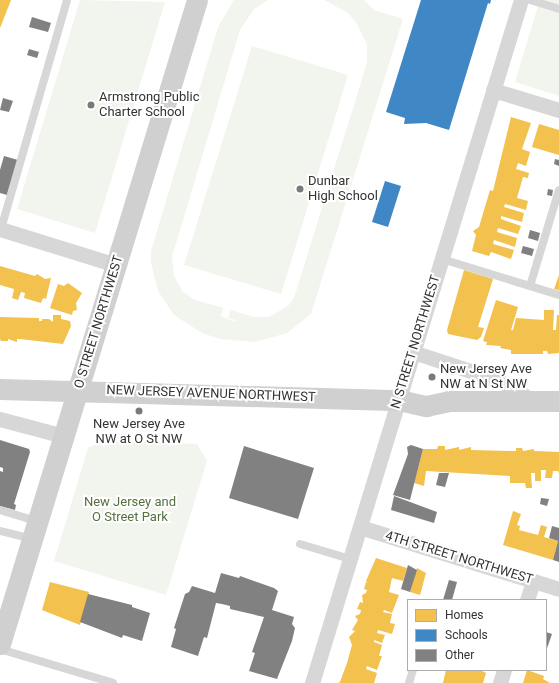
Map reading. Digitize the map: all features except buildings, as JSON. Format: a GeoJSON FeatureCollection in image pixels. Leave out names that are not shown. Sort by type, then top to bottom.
{"type":"FeatureCollection","features":[{"type":"Feature","properties":{"kind":"street","name":"O STREET NORTHWEST"},"geometry":{"type":"LineString","coordinates":[[0,644],[197,0]]}},
{"type":"Feature","properties":{"kind":"street","name":"N STREET NORTHWEST"},"geometry":{"type":"LineString","coordinates":[[312,683],[521,0]]}},
{"type":"Feature","properties":{"kind":"street"},"geometry":{"type":"LineString","coordinates":[[493,90],[559,110]]}},
{"type":"Feature","properties":{"kind":"street"},"geometry":{"type":"LineString","coordinates":[[1,229],[116,264]]}},
{"type":"Feature","properties":{"kind":"street"},"geometry":{"type":"LineString","coordinates":[[413,352],[501,381],[531,400]]}},
{"type":"Feature","properties":{"kind":"street","name":"NEW JERSEY AVENUE NORTHWEST"},"geometry":{"type":"LineString","coordinates":[[0,389],[399,400],[416,392],[449,401],[559,401]]}},
{"type":"Feature","properties":{"kind":"street","name":"NEW JERSEY AVENUE NORTHWEST"},"geometry":{"type":"LineString","coordinates":[[531,400],[559,409]]}},
{"type":"Feature","properties":{"kind":"street"},"geometry":{"type":"LineString","coordinates":[[0,419],[64,436]]}},
{"type":"Feature","properties":{"kind":"street","name":"4TH STREET NORTHWEST"},"geometry":{"type":"LineString","coordinates":[[360,527],[559,588]]}},
{"type":"Feature","properties":{"kind":"street"},"geometry":{"type":"LineString","coordinates":[[527,599],[533,581]]}},
{"type":"Feature","properties":{"kind":"street"},"geometry":{"type":"LineString","coordinates":[[500,683],[504,671]]}},
{"type":"Feature","properties":{"kind":"lane"},"geometry":{"type":"LineString","coordinates":[[1,229],[68,0]]}},
{"type":"Feature","properties":{"kind":"lane"},"geometry":{"type":"LineString","coordinates":[[530,0],[559,9]]}},
{"type":"Feature","properties":{"kind":"lane"},"geometry":{"type":"LineString","coordinates":[[530,286],[559,190]]}},
{"type":"Feature","properties":{"kind":"lane"},"geometry":{"type":"LineString","coordinates":[[442,259],[559,295]]}},
{"type":"Feature","properties":{"kind":"lane"},"geometry":{"type":"LineString","coordinates":[[0,510],[35,530]]}},
{"type":"Feature","properties":{"kind":"lane"},"geometry":{"type":"LineString","coordinates":[[0,531],[35,530]]}},
{"type":"Feature","properties":{"kind":"lane"},"geometry":{"type":"LineString","coordinates":[[300,544],[350,559]]}},
{"type":"Feature","properties":{"kind":"lane"},"geometry":{"type":"LineString","coordinates":[[0,649],[113,683]]}},
{"type":"Feature","properties":{"kind":"lane"},"geometry":{"type":"LineString","coordinates":[[409,683],[413,671]]}},
{"type":"Feature","properties":{"kind":"green space","name":"Armstrong Public Charter School"},"geometry":{"type":"Polygon","coordinates":[[[80,0],[165,2],[95,233],[17,209],[80,0]]]}},
{"type":"Feature","properties":{"kind":"green space"},"geometry":{"type":"Polygon","coordinates":[[[234,0],[268,0],[254,9],[240,30],[172,257],[174,276],[183,292],[195,300],[223,308],[221,316],[206,311],[234,321],[236,320],[228,318],[231,310],[254,317],[269,317],[288,306],[294,298],[367,63],[367,44],[357,24],[348,13],[324,0],[364,0],[374,10],[403,19],[311,314],[287,333],[255,342],[220,339],[202,333],[174,315],[158,291],[151,263],[151,251],[218,27],[234,0]]]}},
{"type":"Feature","properties":{"kind":"green space"},"geometry":{"type":"Polygon","coordinates":[[[545,0],[559,0],[559,96],[515,82],[538,6],[545,0]]]}},
{"type":"Feature","properties":{"kind":"green space"},"geometry":{"type":"Polygon","coordinates":[[[252,46],[348,75],[281,294],[184,265],[252,46]]]}},
{"type":"Feature","properties":{"kind":"green space","name":"New Jersey and O Street Park"},"geometry":{"type":"Polygon","coordinates":[[[103,441],[197,444],[207,461],[166,595],[54,561],[88,448],[103,441]]]}},
{"type":"Feature","properties":{"kind":"place","name":"Armstrong Public Charter School"},"geometry":{"type":"Point","coordinates":[91,105]}},
{"type":"Feature","properties":{"kind":"place","name":"Dunbar High School"},"geometry":{"type":"Point","coordinates":[300,189]}},
{"type":"Feature","properties":{"kind":"place","name":"New Jersey Ave NW at N St NW"},"geometry":{"type":"Point","coordinates":[432,377]}},
{"type":"Feature","properties":{"kind":"place","name":"New Jersey Ave NW at O St NW"},"geometry":{"type":"Point","coordinates":[139,411]}}]}
